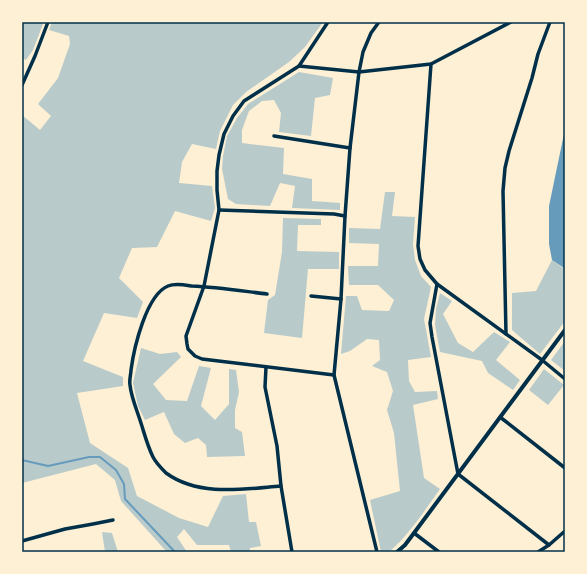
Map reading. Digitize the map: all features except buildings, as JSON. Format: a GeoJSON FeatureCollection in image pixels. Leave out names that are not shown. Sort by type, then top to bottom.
{"type":"FeatureCollection","features":[{"type":"Feature","properties":{"kind":"street"},"geometry":{"type":"LineString","coordinates":[[22,84],[48,22]]}},
{"type":"Feature","properties":{"kind":"street"},"geometry":{"type":"LineString","coordinates":[[328,22],[299,66],[244,101],[233,116],[224,134],[217,171],[219,210],[204,286],[188,330],[186,340],[188,349],[195,356],[202,359],[334,375]]}},
{"type":"Feature","properties":{"kind":"street"},"geometry":{"type":"LineString","coordinates":[[377,552],[334,375],[341,299],[344,216],[359,72],[363,52],[371,33],[379,22]]}},
{"type":"Feature","properties":{"kind":"street"},"geometry":{"type":"LineString","coordinates":[[299,66],[359,72],[430,64],[511,22]]}},
{"type":"Feature","properties":{"kind":"street"},"geometry":{"type":"LineString","coordinates":[[506,334],[503,191],[505,168],[538,54],[550,22]]}},
{"type":"Feature","properties":{"kind":"street"},"geometry":{"type":"LineString","coordinates":[[430,64],[418,246],[420,259],[425,270],[437,284],[542,360],[565,379]]}},
{"type":"Feature","properties":{"kind":"street"},"geometry":{"type":"LineString","coordinates":[[274,136],[350,148]]}},
{"type":"Feature","properties":{"kind":"street"},"geometry":{"type":"LineString","coordinates":[[219,210],[334,214],[344,216]]}},
{"type":"Feature","properties":{"kind":"street"},"geometry":{"type":"LineString","coordinates":[[437,284],[430,323],[458,474],[549,545]]}},
{"type":"Feature","properties":{"kind":"street"},"geometry":{"type":"LineString","coordinates":[[267,294],[204,286],[173,285],[163,289],[151,304],[139,332],[133,356],[129,384],[148,447],[159,467],[168,474],[199,487],[217,490],[281,486]]}},
{"type":"Feature","properties":{"kind":"street"},"geometry":{"type":"LineString","coordinates":[[311,296],[341,299]]}},
{"type":"Feature","properties":{"kind":"street"},"geometry":{"type":"LineString","coordinates":[[397,552],[405,545],[565,330]]}},
{"type":"Feature","properties":{"kind":"street"},"geometry":{"type":"LineString","coordinates":[[266,367],[265,387],[277,446],[281,486],[292,552]]}},
{"type":"Feature","properties":{"kind":"street"},"geometry":{"type":"LineString","coordinates":[[500,417],[565,468]]}},
{"type":"Feature","properties":{"kind":"street"},"geometry":{"type":"LineString","coordinates":[[22,541],[65,529],[113,520]]}},
{"type":"Feature","properties":{"kind":"street"},"geometry":{"type":"LineString","coordinates":[[538,552],[549,545],[565,531]]}},
{"type":"Feature","properties":{"kind":"street"},"geometry":{"type":"LineString","coordinates":[[414,533],[439,552]]}},
{"type":"Feature","properties":{"kind":"shaded area"},"geometry":{"type":"Polygon","coordinates":[[[22,22],[40,22],[43,24],[33,50],[26,60],[22,58],[22,22]]]}},
{"type":"Feature","properties":{"kind":"shaded area"},"geometry":{"type":"Polygon","coordinates":[[[52,22],[323,22],[305,47],[289,62],[246,92],[233,105],[220,131],[216,149],[192,144],[182,162],[179,183],[212,186],[215,208],[211,221],[175,211],[157,247],[132,248],[119,278],[143,302],[137,318],[104,313],[83,361],[123,377],[123,386],[77,393],[90,443],[128,468],[137,496],[179,518],[208,527],[223,496],[246,494],[249,522],[256,522],[261,546],[250,548],[250,552],[231,552],[229,545],[197,545],[184,529],[177,537],[187,552],[162,552],[166,551],[121,501],[115,480],[96,464],[22,483],[22,115],[40,130],[51,116],[38,104],[58,78],[70,44],[69,36],[49,30],[52,22]]]}},
{"type":"Feature","properties":{"kind":"shaded area"},"geometry":{"type":"Polygon","coordinates":[[[299,72],[333,78],[330,95],[315,98],[311,136],[279,132],[281,113],[274,100],[262,101],[249,111],[242,130],[242,143],[284,148],[283,174],[312,179],[312,201],[340,203],[340,210],[292,208],[295,186],[280,183],[270,206],[236,204],[228,199],[222,169],[227,136],[237,118],[248,104],[299,72]]]}},
{"type":"Feature","properties":{"kind":"shaded area"},"geometry":{"type":"Polygon","coordinates":[[[385,192],[395,192],[392,216],[415,217],[413,244],[415,260],[421,276],[431,287],[424,319],[431,357],[408,360],[409,381],[415,392],[437,391],[438,399],[413,405],[424,478],[440,489],[404,538],[389,552],[381,552],[370,500],[400,491],[394,433],[387,410],[393,391],[387,372],[372,366],[380,360],[379,340],[367,339],[350,351],[341,354],[346,296],[357,296],[362,310],[389,311],[394,300],[378,285],[349,285],[348,266],[378,266],[379,244],[349,243],[349,228],[380,229],[385,192]]]}},
{"type":"Feature","properties":{"kind":"shaded area"},"geometry":{"type":"Polygon","coordinates":[[[283,218],[321,219],[321,225],[298,225],[297,251],[339,252],[339,269],[308,269],[302,338],[264,333],[268,300],[275,295],[282,252],[283,218]]]}},
{"type":"Feature","properties":{"kind":"shaded area"},"geometry":{"type":"Polygon","coordinates":[[[552,260],[563,268],[565,266],[565,321],[540,354],[512,330],[512,293],[536,291],[552,260]]]}},
{"type":"Feature","properties":{"kind":"shaded area"},"geometry":{"type":"Polygon","coordinates":[[[440,293],[452,301],[443,314],[458,343],[473,352],[494,332],[510,342],[496,360],[520,380],[513,390],[488,373],[482,361],[440,352],[435,325],[436,309],[440,293]]]}},
{"type":"Feature","properties":{"kind":"shaded area"},"geometry":{"type":"Polygon","coordinates":[[[565,341],[565,371],[551,360],[565,341]]]}},
{"type":"Feature","properties":{"kind":"shaded area"},"geometry":{"type":"Polygon","coordinates":[[[141,348],[160,354],[177,352],[181,357],[153,384],[166,400],[187,401],[199,366],[211,368],[201,406],[215,420],[229,404],[229,369],[236,370],[239,392],[235,410],[235,428],[242,432],[245,456],[207,457],[206,445],[198,438],[185,443],[174,434],[164,412],[145,420],[138,406],[133,383],[141,348]]]}},
{"type":"Feature","properties":{"kind":"shaded area"},"geometry":{"type":"Polygon","coordinates":[[[544,369],[564,385],[548,405],[529,390],[544,369]]]}},
{"type":"Feature","properties":{"kind":"shaded area"},"geometry":{"type":"Polygon","coordinates":[[[102,532],[112,533],[118,552],[105,552],[102,532]]]}},
{"type":"Feature","properties":{"kind":"water"},"geometry":{"type":"Polygon","coordinates":[[[565,129],[564,268],[552,260],[549,244],[549,206],[565,129]]]}},
{"type":"Feature","properties":{"kind":"waterway"},"geometry":{"type":"LineString","coordinates":[[22,460],[48,466],[89,457],[100,457],[116,470],[124,484],[125,499],[175,552]]}}]}
